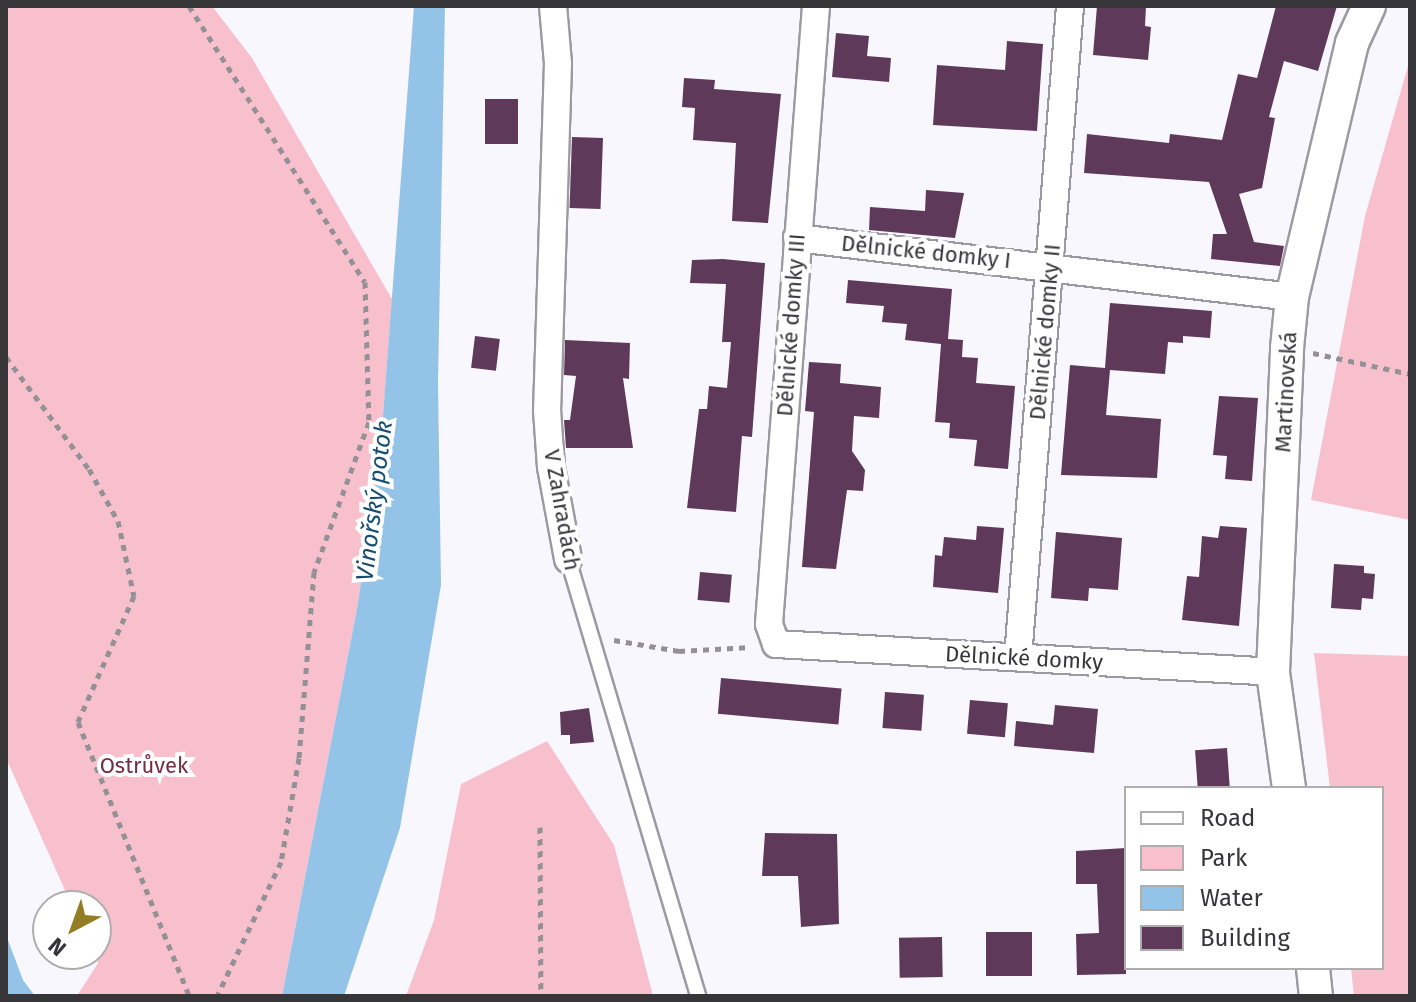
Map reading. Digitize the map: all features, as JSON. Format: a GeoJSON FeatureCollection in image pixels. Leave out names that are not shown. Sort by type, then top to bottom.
{"type":"FeatureCollection","features":[{"type":"Feature","properties":{"kind":"street","name":"V Zahradách"},"geometry":{"type":"LineString","coordinates":[[553,6],[558,63],[547,410],[551,467],[568,559]]}},
{"type":"Feature","properties":{"kind":"street","name":"Dělnické domky III"},"geometry":{"type":"LineString","coordinates":[[776,644],[769,624],[816,6]]}},
{"type":"Feature","properties":{"kind":"street","name":"Dělnické domky II"},"geometry":{"type":"LineString","coordinates":[[1018,657],[1070,6]]}},
{"type":"Feature","properties":{"kind":"street","name":"Martinovská"},"geometry":{"type":"LineString","coordinates":[[1289,786],[1273,672],[1287,348],[1292,297],[1352,43],[1369,6]]}},
{"type":"Feature","properties":{"kind":"street","name":"Dělnické domky I"},"geometry":{"type":"LineString","coordinates":[[797,238],[1051,265],[1292,297]]}},
{"type":"Feature","properties":{"kind":"street","name":"Dělnické domky"},"geometry":{"type":"LineString","coordinates":[[776,644],[1273,672]]}},
{"type":"Feature","properties":{"kind":"street"},"geometry":{"type":"LineString","coordinates":[[1313,970],[1316,996]]}},
{"type":"Feature","properties":{"kind":"lane","name":"V Zahradách"},"geometry":{"type":"LineString","coordinates":[[568,559],[698,996]]}},
{"type":"Feature","properties":{"kind":"path"},"geometry":{"type":"LineString","coordinates":[[189,6],[365,282],[369,422],[314,572],[299,758],[281,862],[217,996]]}},
{"type":"Feature","properties":{"kind":"path"},"geometry":{"type":"LineString","coordinates":[[1287,348],[1410,374]]}},
{"type":"Feature","properties":{"kind":"path"},"geometry":{"type":"LineString","coordinates":[[6,357],[89,469],[118,521],[134,596],[78,722],[189,996]]}},
{"type":"Feature","properties":{"kind":"path"},"geometry":{"type":"LineString","coordinates":[[589,636],[718,652]]}},
{"type":"Feature","properties":{"kind":"path"},"geometry":{"type":"LineString","coordinates":[[540,827],[541,996]]}},
{"type":"Feature","properties":{"kind":"green space","name":"Ostrůvek"},"geometry":{"type":"Polygon","coordinates":[[[6,6],[212,6],[252,58],[392,299],[380,455],[357,609],[282,996],[77,996],[94,970],[112,970],[112,890],[65,890],[6,758],[6,6]]]}},
{"type":"Feature","properties":{"kind":"green space"},"geometry":{"type":"Polygon","coordinates":[[[1410,59],[1410,520],[1311,500],[1365,216],[1410,59]]]}},
{"type":"Feature","properties":{"kind":"green space"},"geometry":{"type":"Polygon","coordinates":[[[1314,653],[1410,656],[1410,996],[1354,996],[1351,970],[1384,970],[1384,786],[1330,786],[1314,653]]]}},
{"type":"Feature","properties":{"kind":"green space"},"geometry":{"type":"Polygon","coordinates":[[[547,741],[614,845],[653,996],[406,996],[434,920],[461,784],[547,741]]]}},
{"type":"Feature","properties":{"kind":"water","name":"Vinořský potok"},"geometry":{"type":"Polygon","coordinates":[[[414,6],[445,6],[438,383],[441,585],[400,828],[344,996],[282,996],[357,609],[380,455],[414,6]]]}},
{"type":"Feature","properties":{"kind":"water"},"geometry":{"type":"Polygon","coordinates":[[[6,935],[23,980],[35,996],[6,996],[6,935]]]}},
{"type":"Feature","properties":{"kind":"building"},"geometry":{"type":"Polygon","coordinates":[[[1097,6],[1146,6],[1145,26],[1151,27],[1148,60],[1093,55],[1097,6]]]}},
{"type":"Feature","properties":{"kind":"building"},"geometry":{"type":"Polygon","coordinates":[[[1276,6],[1337,6],[1318,71],[1284,61],[1269,117],[1275,118],[1262,188],[1239,194],[1254,242],[1284,246],[1280,266],[1211,259],[1213,234],[1227,234],[1209,182],[1084,173],[1087,134],[1169,143],[1170,134],[1222,140],[1238,74],[1257,78],[1276,6]]]}},
{"type":"Feature","properties":{"kind":"building"},"geometry":{"type":"Polygon","coordinates":[[[836,33],[869,36],[867,56],[891,58],[889,82],[832,77],[836,33]]]}},
{"type":"Feature","properties":{"kind":"building"},"geometry":{"type":"Polygon","coordinates":[[[1007,41],[1043,44],[1037,131],[933,125],[937,65],[1005,70],[1007,41]]]}},
{"type":"Feature","properties":{"kind":"building"},"geometry":{"type":"Polygon","coordinates":[[[684,78],[715,80],[714,89],[781,94],[768,223],[732,221],[736,143],[693,140],[695,108],[682,107],[684,78]]]}},
{"type":"Feature","properties":{"kind":"building"},"geometry":{"type":"Polygon","coordinates":[[[485,99],[518,99],[518,144],[485,144],[485,99]]]}},
{"type":"Feature","properties":{"kind":"building"},"geometry":{"type":"Polygon","coordinates":[[[572,137],[603,138],[601,209],[570,208],[572,137]]]}},
{"type":"Feature","properties":{"kind":"building"},"geometry":{"type":"Polygon","coordinates":[[[926,190],[964,193],[955,238],[869,230],[870,207],[925,211],[926,190]]]}},
{"type":"Feature","properties":{"kind":"building"},"geometry":{"type":"Polygon","coordinates":[[[692,260],[765,263],[752,437],[742,436],[736,512],[687,508],[699,409],[707,409],[709,386],[727,388],[731,342],[722,342],[726,284],[690,283],[692,260]]]}},
{"type":"Feature","properties":{"kind":"building"},"geometry":{"type":"Polygon","coordinates":[[[848,280],[952,289],[948,339],[963,340],[962,357],[978,358],[976,383],[1015,386],[1008,469],[974,466],[977,440],[949,438],[950,423],[935,422],[941,344],[905,340],[907,324],[882,322],[884,306],[846,303],[848,280]]]}},
{"type":"Feature","properties":{"kind":"building"},"geometry":{"type":"Polygon","coordinates":[[[1110,303],[1212,311],[1210,338],[1183,336],[1183,343],[1168,342],[1165,374],[1110,370],[1106,415],[1161,419],[1157,478],[1061,475],[1070,365],[1105,368],[1110,303]]]}},
{"type":"Feature","properties":{"kind":"building"},"geometry":{"type":"Polygon","coordinates":[[[475,336],[500,339],[496,371],[471,368],[475,336]]]}},
{"type":"Feature","properties":{"kind":"building"},"geometry":{"type":"Polygon","coordinates":[[[565,340],[630,343],[629,379],[623,378],[633,448],[566,448],[564,420],[570,420],[576,376],[564,375],[565,340]]]}},
{"type":"Feature","properties":{"kind":"building"},"geometry":{"type":"Polygon","coordinates":[[[809,362],[841,364],[840,383],[881,387],[879,418],[854,416],[852,451],[865,470],[863,491],[847,490],[836,569],[802,567],[814,412],[805,411],[809,362]]]}},
{"type":"Feature","properties":{"kind":"building"},"geometry":{"type":"Polygon","coordinates":[[[1219,396],[1258,398],[1252,481],[1225,479],[1227,456],[1213,455],[1219,396]]]}},
{"type":"Feature","properties":{"kind":"building"},"geometry":{"type":"Polygon","coordinates":[[[977,526],[1004,528],[998,593],[933,587],[935,555],[942,556],[944,537],[976,540],[977,526]]]}},
{"type":"Feature","properties":{"kind":"building"},"geometry":{"type":"Polygon","coordinates":[[[1220,526],[1247,528],[1239,626],[1182,620],[1187,576],[1199,577],[1202,536],[1218,538],[1220,526]]]}},
{"type":"Feature","properties":{"kind":"building"},"geometry":{"type":"Polygon","coordinates":[[[1056,532],[1122,538],[1118,590],[1089,588],[1088,601],[1051,598],[1056,532]]]}},
{"type":"Feature","properties":{"kind":"building"},"geometry":{"type":"Polygon","coordinates":[[[1334,564],[1364,566],[1364,573],[1375,574],[1373,599],[1362,598],[1361,610],[1331,608],[1334,564]]]}},
{"type":"Feature","properties":{"kind":"building"},"geometry":{"type":"Polygon","coordinates":[[[700,572],[732,575],[729,603],[698,600],[700,572]]]}},
{"type":"Feature","properties":{"kind":"building"},"geometry":{"type":"Polygon","coordinates":[[[721,678],[842,689],[838,724],[718,714],[721,678]]]}},
{"type":"Feature","properties":{"kind":"building"},"geometry":{"type":"Polygon","coordinates":[[[885,692],[924,695],[921,731],[882,728],[885,692]]]}},
{"type":"Feature","properties":{"kind":"building"},"geometry":{"type":"Polygon","coordinates":[[[970,700],[1008,703],[1005,737],[967,734],[970,700]]]}},
{"type":"Feature","properties":{"kind":"building"},"geometry":{"type":"Polygon","coordinates":[[[1055,705],[1098,709],[1094,753],[1014,746],[1016,721],[1053,725],[1055,705]]]}},
{"type":"Feature","properties":{"kind":"building"},"geometry":{"type":"Polygon","coordinates":[[[589,708],[594,742],[570,744],[570,735],[561,735],[560,712],[589,708]]]}},
{"type":"Feature","properties":{"kind":"building"},"geometry":{"type":"Polygon","coordinates":[[[1227,748],[1230,786],[1198,786],[1195,750],[1227,748]]]}},
{"type":"Feature","properties":{"kind":"building"},"geometry":{"type":"Polygon","coordinates":[[[765,833],[837,834],[839,924],[801,927],[798,876],[762,876],[765,833]]]}},
{"type":"Feature","properties":{"kind":"building"},"geometry":{"type":"Polygon","coordinates":[[[1124,848],[1126,974],[1077,975],[1076,934],[1099,933],[1097,884],[1076,884],[1076,851],[1124,848]]]}},
{"type":"Feature","properties":{"kind":"building"},"geometry":{"type":"Polygon","coordinates":[[[986,932],[1032,932],[1032,976],[986,976],[986,932]]]}},
{"type":"Feature","properties":{"kind":"building"},"geometry":{"type":"Polygon","coordinates":[[[942,937],[943,977],[900,978],[899,938],[942,937]]]}}]}
